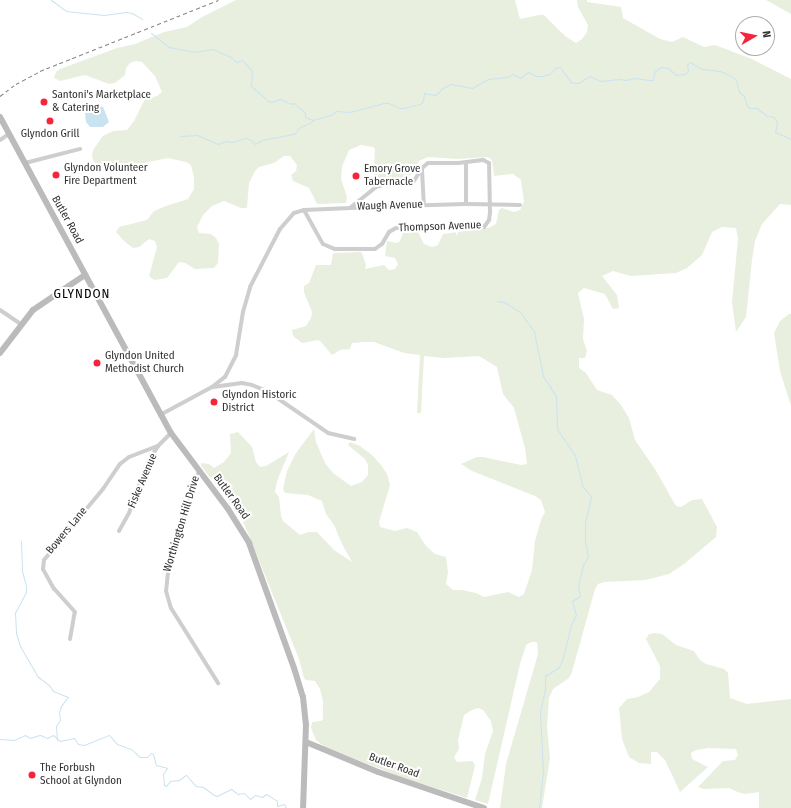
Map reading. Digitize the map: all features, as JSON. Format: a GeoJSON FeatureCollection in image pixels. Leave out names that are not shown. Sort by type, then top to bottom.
{"type":"FeatureCollection","features":[{"type":"Feature","properties":{"kind":"main road","name":"Butler Road"},"geometry":{"type":"LineString","coordinates":[[1,118],[160,415],[171,433],[237,522],[253,554],[300,687],[305,714],[306,742],[378,772],[484,808]]}},
{"type":"Feature","properties":{"kind":"main road"},"geometry":{"type":"LineString","coordinates":[[0,353],[21,324],[37,306],[85,275]]}},
{"type":"Feature","properties":{"kind":"main road"},"geometry":{"type":"LineString","coordinates":[[303,808],[306,742]]}},
{"type":"Feature","properties":{"kind":"street"},"geometry":{"type":"LineString","coordinates":[[0,140],[9,134]]}},
{"type":"Feature","properties":{"kind":"street"},"geometry":{"type":"LineString","coordinates":[[25,163],[80,149]]}},
{"type":"Feature","properties":{"kind":"street"},"geometry":{"type":"LineString","coordinates":[[350,208],[376,187],[382,185],[411,183],[416,179],[422,168],[432,162],[466,163],[483,160],[489,163],[489,204]]}},
{"type":"Feature","properties":{"kind":"street"},"geometry":{"type":"LineString","coordinates":[[466,163],[466,204]]}},
{"type":"Feature","properties":{"kind":"street"},"geometry":{"type":"LineString","coordinates":[[422,168],[424,205]]}},
{"type":"Feature","properties":{"kind":"street","name":"Thompson Avenue"},"geometry":{"type":"LineString","coordinates":[[304,210],[323,244],[335,249],[375,249],[382,244],[389,232],[396,228],[422,226],[448,229],[480,227],[487,225],[490,217],[489,204]]}},
{"type":"Feature","properties":{"kind":"street","name":"Waugh Avenue"},"geometry":{"type":"LineString","coordinates":[[212,387],[225,377],[234,361],[247,296],[274,241],[287,220],[294,213],[304,210],[424,205],[520,205]]}},
{"type":"Feature","properties":{"kind":"street"},"geometry":{"type":"LineString","coordinates":[[0,310],[21,324]]}},
{"type":"Feature","properties":{"kind":"street"},"geometry":{"type":"LineString","coordinates":[[160,415],[212,387],[237,383],[252,385],[266,391],[328,433],[354,440]]}},
{"type":"Feature","properties":{"kind":"street","name":"Fiske Avenue"},"geometry":{"type":"LineString","coordinates":[[119,531],[129,513],[148,461],[158,446],[171,433]]}},
{"type":"Feature","properties":{"kind":"street","name":"Bowers Lane"},"geometry":{"type":"LineString","coordinates":[[70,639],[75,612],[54,589],[43,569],[44,560],[125,459],[158,446]]}},
{"type":"Feature","properties":{"kind":"street","name":"Worthington Hill Drive"},"geometry":{"type":"LineString","coordinates":[[199,471],[169,564],[166,591],[171,608],[218,683]]}},
{"type":"Feature","properties":{"kind":"green space"},"geometry":{"type":"Polygon","coordinates":[[[236,0],[515,0],[520,19],[544,15],[565,36],[576,43],[582,39],[587,32],[588,25],[578,7],[577,0],[587,0],[587,2],[621,7],[623,18],[660,39],[672,42],[683,37],[704,47],[715,45],[735,53],[735,56],[744,56],[752,59],[791,79],[791,205],[780,204],[762,224],[755,241],[746,317],[736,332],[732,302],[738,239],[736,228],[722,227],[712,232],[702,255],[687,268],[676,273],[631,276],[613,271],[602,276],[617,295],[619,308],[613,309],[605,294],[584,288],[578,293],[584,319],[583,339],[587,351],[585,358],[579,358],[579,368],[586,373],[597,390],[612,395],[621,405],[629,418],[635,440],[655,469],[676,506],[681,507],[692,500],[702,499],[717,527],[716,537],[684,564],[669,574],[645,580],[604,582],[598,584],[595,589],[572,672],[569,678],[553,689],[549,698],[547,727],[550,758],[542,808],[500,808],[506,764],[538,654],[537,642],[531,642],[526,645],[520,664],[488,804],[475,800],[482,778],[485,754],[493,731],[491,721],[483,710],[478,708],[464,715],[458,740],[459,749],[454,757],[457,762],[473,761],[475,766],[467,798],[401,777],[325,747],[316,740],[311,728],[312,722],[321,721],[323,719],[323,701],[320,689],[315,681],[306,680],[304,678],[299,659],[245,526],[236,509],[201,466],[201,463],[209,464],[214,468],[224,462],[231,453],[230,434],[238,432],[252,447],[256,462],[260,467],[266,466],[289,452],[277,481],[275,492],[279,497],[283,521],[300,535],[308,532],[317,532],[334,550],[352,562],[334,525],[326,514],[322,501],[308,495],[285,493],[283,489],[287,471],[296,453],[314,429],[316,442],[325,463],[333,473],[351,486],[362,482],[368,475],[368,465],[365,459],[348,445],[350,442],[360,446],[372,455],[387,474],[390,485],[379,522],[380,527],[395,531],[407,528],[417,532],[426,546],[435,554],[446,557],[448,572],[446,584],[453,590],[476,593],[484,597],[508,592],[519,597],[524,594],[532,570],[535,541],[545,512],[541,500],[535,496],[472,471],[461,464],[477,457],[483,457],[521,465],[527,464],[525,448],[514,408],[503,394],[497,367],[479,356],[444,358],[424,356],[421,413],[417,413],[420,355],[404,353],[374,342],[364,342],[352,343],[350,349],[340,350],[332,355],[318,340],[302,343],[293,336],[292,330],[306,326],[311,318],[312,312],[304,292],[304,286],[309,283],[316,265],[331,265],[333,253],[360,252],[362,253],[366,265],[365,269],[384,265],[389,270],[395,269],[398,264],[395,258],[385,256],[387,241],[397,243],[400,241],[403,233],[418,232],[424,244],[432,247],[438,245],[443,234],[488,228],[496,224],[499,210],[502,208],[514,212],[520,210],[524,202],[521,180],[513,174],[494,176],[492,160],[488,157],[458,159],[428,157],[419,161],[409,177],[376,184],[374,172],[375,149],[373,147],[361,145],[349,150],[342,167],[341,179],[347,197],[346,203],[317,204],[309,188],[293,181],[291,175],[296,171],[297,165],[290,156],[284,156],[274,163],[259,167],[255,171],[249,183],[247,208],[241,208],[224,201],[212,206],[203,215],[197,227],[199,233],[211,234],[216,238],[219,244],[218,263],[214,268],[195,269],[185,263],[179,262],[167,278],[154,280],[149,276],[157,247],[155,241],[149,239],[139,247],[133,248],[116,232],[119,227],[147,220],[154,211],[188,199],[194,189],[194,177],[191,165],[186,162],[168,158],[143,163],[100,164],[94,162],[92,156],[93,150],[103,136],[113,131],[127,130],[134,121],[145,99],[157,96],[162,92],[155,76],[142,62],[136,61],[130,63],[126,68],[125,75],[115,83],[109,84],[85,75],[60,81],[54,78],[56,72],[60,69],[117,48],[135,44],[164,32],[187,27],[202,17],[236,0]]]}},
{"type":"Feature","properties":{"kind":"green space"},"geometry":{"type":"Polygon","coordinates":[[[766,0],[791,0],[791,14],[766,0]]]}},
{"type":"Feature","properties":{"kind":"green space"},"geometry":{"type":"Polygon","coordinates":[[[791,314],[791,406],[780,371],[774,333],[780,321],[791,314]]]}},
{"type":"Feature","properties":{"kind":"green space"},"geometry":{"type":"Polygon","coordinates":[[[649,634],[662,634],[676,645],[694,651],[700,660],[706,664],[724,669],[728,673],[730,698],[747,704],[791,699],[791,808],[759,808],[759,792],[746,794],[729,788],[704,789],[698,787],[723,761],[735,760],[738,755],[736,749],[708,748],[696,750],[691,753],[692,759],[708,767],[680,792],[665,760],[657,752],[651,752],[651,764],[639,763],[629,757],[622,739],[619,708],[627,699],[638,697],[649,692],[660,679],[660,666],[646,639],[649,634]]]}},
{"type":"Feature","properties":{"kind":"water"},"geometry":{"type":"Polygon","coordinates":[[[99,105],[103,107],[109,122],[103,127],[90,127],[86,122],[85,113],[91,108],[99,105]]]}},
{"type":"Feature","properties":{"kind":"waterway"},"geometry":{"type":"LineString","coordinates":[[51,0],[66,11],[104,15],[126,12],[132,13],[142,19]]}},
{"type":"Feature","properties":{"kind":"waterway"},"geometry":{"type":"LineString","coordinates":[[151,33],[169,47],[194,52],[212,49],[231,57],[236,62],[242,60],[252,71],[251,86],[268,101],[272,102],[280,99],[291,104],[294,103],[305,113],[305,117],[313,120],[331,115],[336,111],[350,112],[383,103],[404,108],[420,104],[423,101],[424,93],[435,95],[441,89],[451,84],[472,88],[488,79],[507,77],[513,74],[520,78],[528,72],[536,76],[542,76],[550,74],[555,68],[560,67],[571,82],[575,83],[579,83],[589,76],[601,81],[619,79],[626,80],[634,78],[653,80],[654,72],[661,67],[668,68],[676,75],[685,74],[688,71],[687,65],[690,62],[701,69],[720,71],[733,77],[736,80],[739,92],[744,96],[747,106],[750,108],[757,108],[767,116],[774,117],[777,122],[775,132],[791,139]]}},
{"type":"Feature","properties":{"kind":"waterway"},"geometry":{"type":"LineString","coordinates":[[180,136],[197,135],[218,144],[226,141],[232,142],[246,138],[255,144],[262,140],[294,134],[300,127],[310,123],[313,120]]}},
{"type":"Feature","properties":{"kind":"waterway"},"geometry":{"type":"LineString","coordinates":[[497,301],[504,302],[520,312],[534,331],[543,376],[556,396],[557,429],[575,456],[582,485],[591,497],[585,522],[585,541],[588,556],[583,565],[578,587],[580,596],[572,601],[576,615],[571,625],[559,667],[545,676],[545,689],[540,712],[543,771],[539,808]]}},
{"type":"Feature","properties":{"kind":"waterway"},"geometry":{"type":"LineString","coordinates":[[21,541],[22,571],[26,592],[15,613],[16,633],[20,646],[37,676],[49,685],[53,691],[68,697],[61,706],[59,713],[60,720],[56,726],[57,740]]}},
{"type":"Feature","properties":{"kind":"waterway"},"geometry":{"type":"LineString","coordinates":[[0,739],[14,740],[25,735],[30,738],[40,735],[47,738],[53,735],[60,741],[74,738],[78,744],[84,745],[109,735],[117,744],[131,749],[140,757],[147,757],[151,753],[153,754],[156,765],[167,768],[163,774],[164,785],[166,786],[170,781],[179,780],[186,775],[196,786],[203,787],[217,796],[231,789],[238,794],[244,793],[250,799],[255,795],[262,797],[266,794],[277,801],[277,806],[284,804],[286,808]]}},
{"type":"Feature","properties":{"kind":"railway"},"geometry":{"type":"LineString","coordinates":[[0,96],[16,84],[40,71],[218,0]]}},
{"type":"Feature","properties":{"kind":"place","name":"Santoni's Marketplace & Catering"},"geometry":{"type":"Point","coordinates":[44,102]}},
{"type":"Feature","properties":{"kind":"place","name":"Glyndon Grill"},"geometry":{"type":"Point","coordinates":[50,121]}},
{"type":"Feature","properties":{"kind":"place","name":"Glyndon Volunteer Fire Department"},"geometry":{"type":"Point","coordinates":[56,175]}},
{"type":"Feature","properties":{"kind":"place","name":"Emory Grove Tabernacle"},"geometry":{"type":"Point","coordinates":[356,176]}},
{"type":"Feature","properties":{"kind":"place","name":"Glyndon United Methodist Church"},"geometry":{"type":"Point","coordinates":[97,363]}},
{"type":"Feature","properties":{"kind":"place","name":"Glyndon Historic District"},"geometry":{"type":"Point","coordinates":[214,402]}},
{"type":"Feature","properties":{"kind":"place","name":"The Forbush School at Glyndon"},"geometry":{"type":"Point","coordinates":[32,775]}},
{"type":"Feature","properties":{"kind":"district","name":"GLYNDON"},"geometry":{"type":"Point","coordinates":[82,294]}}]}
